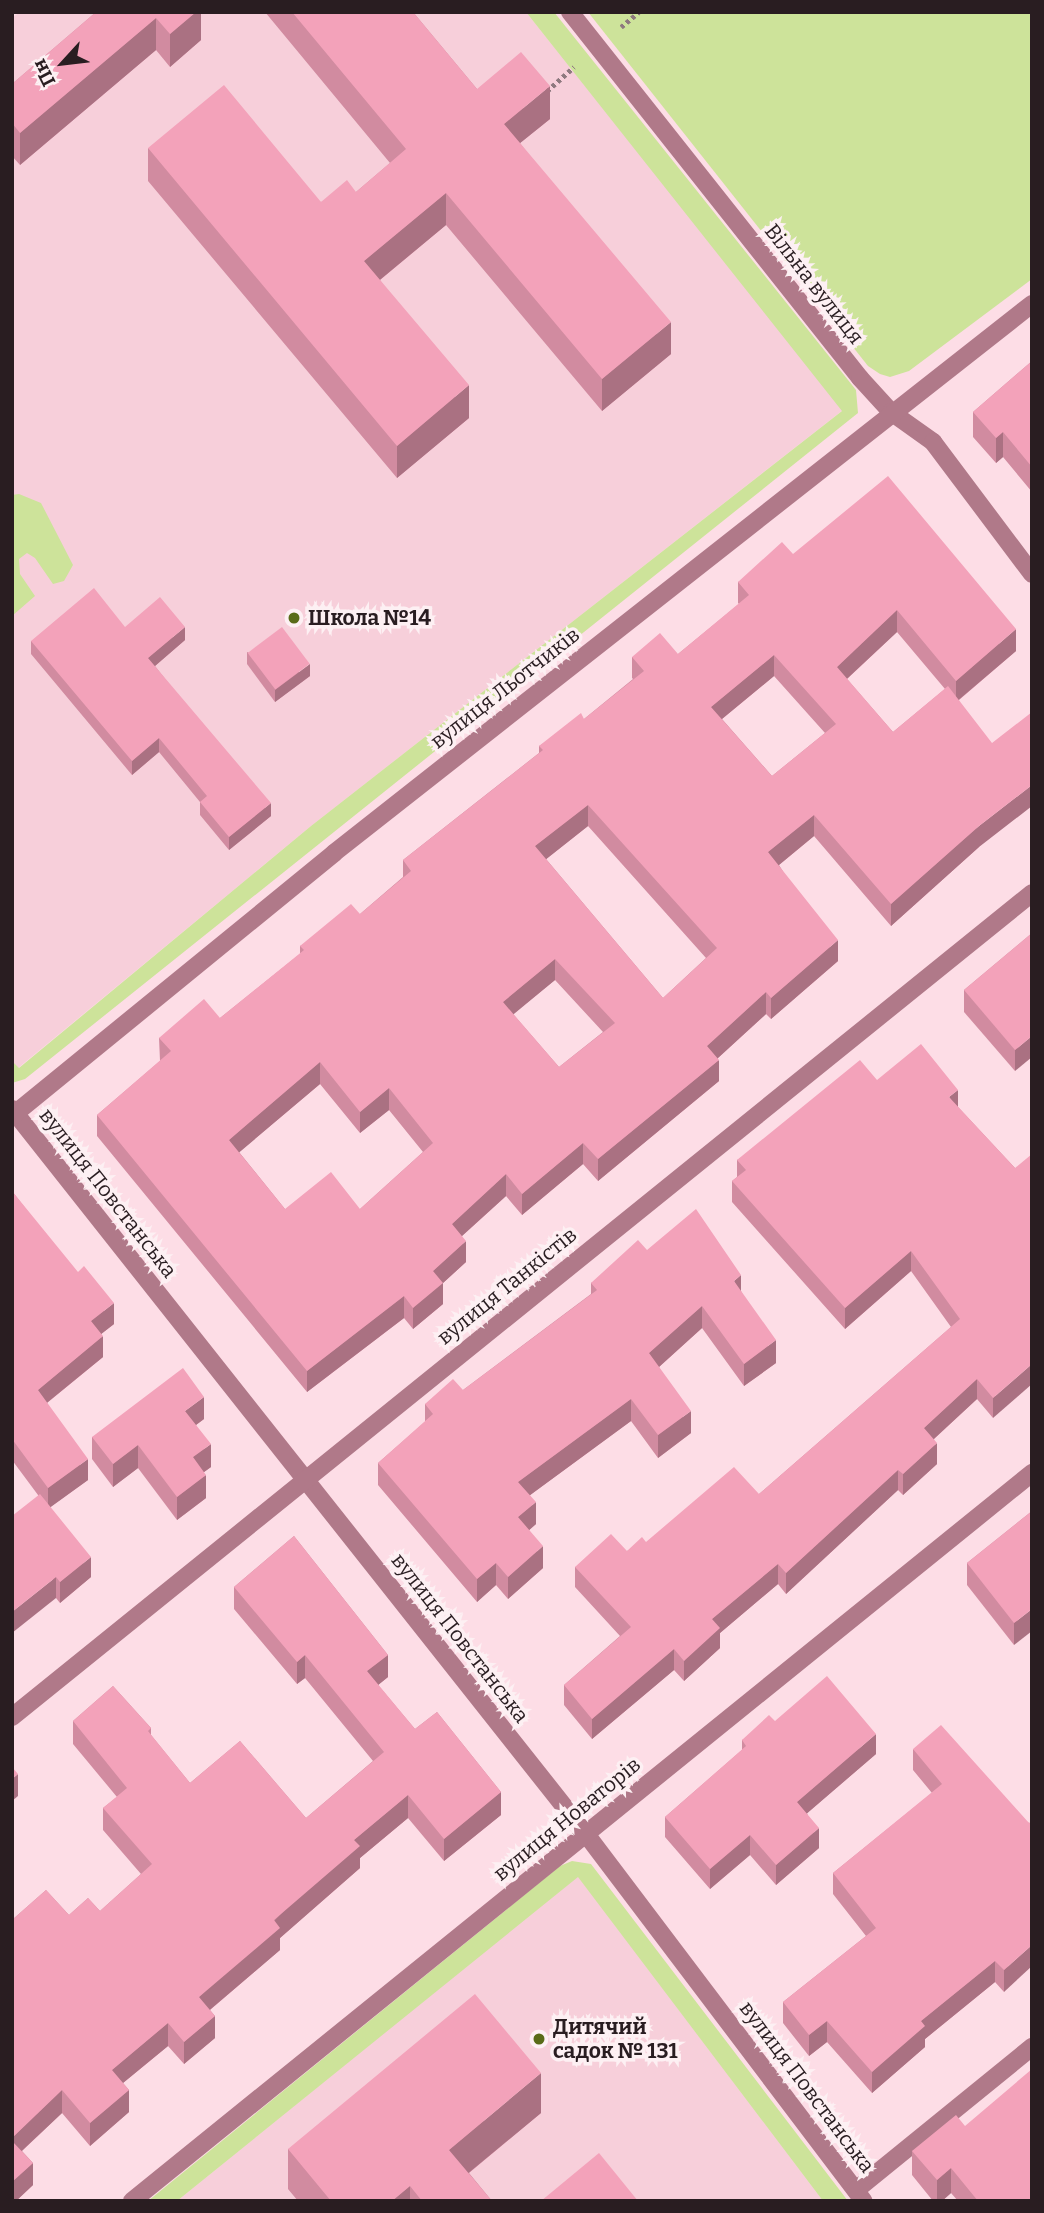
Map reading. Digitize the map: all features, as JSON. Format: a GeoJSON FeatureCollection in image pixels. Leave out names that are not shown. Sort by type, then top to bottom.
{"type":"FeatureCollection","features":[{"type":"Feature","properties":{"kind":"street","name":"Вільна вулиця"},"geometry":{"type":"LineString","coordinates":[[570,12],[891,412],[933,442],[1032,574]]}},
{"type":"Feature","properties":{"kind":"street","name":"вулиця Льотчиків"},"geometry":{"type":"LineString","coordinates":[[13,1113],[334,853],[891,412],[1032,304]]}},
{"type":"Feature","properties":{"kind":"street","name":"вулиця Танкістів"},"geometry":{"type":"LineString","coordinates":[[12,1717],[1032,893]]}},
{"type":"Feature","properties":{"kind":"street","name":"вулиця Повстанська"},"geometry":{"type":"LineString","coordinates":[[13,1113],[586,1833],[860,2195]]}},
{"type":"Feature","properties":{"kind":"street","name":"вулиця Новаторів"},"geometry":{"type":"LineString","coordinates":[[132,2201],[1032,1473]]}},
{"type":"Feature","properties":{"kind":"street"},"geometry":{"type":"LineString","coordinates":[[860,2195],[1032,2047]]}},
{"type":"Feature","properties":{"kind":"shaded area","name":"Школа №14"},"geometry":{"type":"Polygon","coordinates":[[[20,12],[526,12],[843,410],[311,826],[18,1068],[12,1061],[12,18],[20,12]]]}},
{"type":"Feature","properties":{"kind":"shaded area","name":"Дитячий садок № 131"},"geometry":{"type":"Polygon","coordinates":[[[578,1876],[823,2201],[177,2201],[578,1876]]]}},
{"type":"Feature","properties":{"kind":"green space"},"geometry":{"type":"Polygon","coordinates":[[[526,12],[554,12],[856,390],[858,413],[25,1079],[12,1083],[12,1061],[19,1068],[311,826],[842,411],[526,12]]]}},
{"type":"Feature","properties":{"kind":"green space"},"geometry":{"type":"Polygon","coordinates":[[[588,12],[1032,12],[1032,279],[909,371],[890,377],[880,374],[868,366],[588,12]]]}},
{"type":"Feature","properties":{"kind":"green space"},"geometry":{"type":"Polygon","coordinates":[[[19,494],[41,503],[73,565],[64,581],[53,584],[35,558],[27,553],[19,559],[20,574],[35,596],[12,616],[12,495],[19,494]]]}},
{"type":"Feature","properties":{"kind":"green space"},"geometry":{"type":"Polygon","coordinates":[[[572,1861],[591,1864],[848,2201],[823,2201],[578,1877],[177,2201],[148,2201],[560,1866],[572,1861]]]}},
{"type":"Feature","properties":{"kind":"building"},"geometry":{"type":"Polygon","coordinates":[[[96,12],[196,12],[170,34],[156,18],[20,133],[12,123],[12,84],[96,12]]]}},
{"type":"Feature","properties":{"kind":"building"},"geometry":{"type":"Polygon","coordinates":[[[292,12],[413,12],[477,89],[521,52],[550,86],[504,124],[671,322],[602,379],[446,193],[364,261],[469,385],[397,446],[148,148],[224,85],[321,202],[347,180],[356,192],[406,149],[292,12]]]}},
{"type":"Feature","properties":{"kind":"building"},"geometry":{"type":"Polygon","coordinates":[[[1032,361],[1032,467],[1003,432],[996,438],[973,412],[1032,361]]]}},
{"type":"Feature","properties":{"kind":"building"},"geometry":{"type":"Polygon","coordinates":[[[888,476],[1016,629],[956,681],[897,610],[837,667],[893,732],[948,686],[992,743],[1032,712],[1032,785],[979,826],[891,904],[814,815],[768,852],[838,940],[771,998],[766,992],[707,1046],[719,1060],[598,1159],[583,1143],[522,1194],[506,1174],[452,1224],[466,1241],[433,1271],[443,1283],[413,1308],[404,1296],[307,1371],[97,1115],[171,1051],[159,1038],[204,999],[220,1018],[304,950],[300,946],[351,904],[360,914],[411,871],[403,860],[543,750],[539,746],[581,713],[584,719],[644,671],[632,657],[660,633],[678,654],[749,595],[738,582],[782,542],[793,554],[888,476]],[[774,655],[711,707],[772,776],[836,724],[774,655]],[[588,805],[535,846],[663,998],[717,948],[588,805]],[[555,959],[503,1002],[559,1067],[615,1023],[555,959]],[[320,1062],[229,1140],[285,1209],[331,1172],[360,1209],[433,1143],[389,1088],[360,1112],[320,1062]]]}},
{"type":"Feature","properties":{"kind":"building"},"geometry":{"type":"Polygon","coordinates":[[[94,588],[125,627],[160,597],[185,627],[148,658],[271,803],[229,837],[200,802],[207,796],[159,738],[132,761],[31,641],[94,588]]]}},
{"type":"Feature","properties":{"kind":"building"},"geometry":{"type":"Polygon","coordinates":[[[282,627],[310,664],[275,690],[248,653],[282,627]]]}},
{"type":"Feature","properties":{"kind":"building"},"geometry":{"type":"Polygon","coordinates":[[[1032,933],[1032,1036],[1015,1050],[964,990],[1032,933]]]}},
{"type":"Feature","properties":{"kind":"building"},"geometry":{"type":"Polygon","coordinates":[[[921,1044],[958,1090],[949,1097],[1015,1168],[1032,1154],[1032,1364],[993,1398],[977,1379],[924,1428],[937,1443],[903,1474],[898,1470],[786,1573],[778,1564],[712,1619],[720,1628],[684,1661],[674,1649],[592,1719],[564,1685],[631,1627],[575,1567],[611,1534],[627,1551],[642,1537],[646,1542],[734,1467],[759,1494],[960,1319],[911,1251],[845,1308],[732,1181],[746,1170],[737,1160],[860,1060],[877,1080],[921,1044]]]}},
{"type":"Feature","properties":{"kind":"building"},"geometry":{"type":"Polygon","coordinates":[[[12,1191],[78,1272],[84,1266],[114,1303],[91,1321],[103,1336],[38,1390],[88,1459],[48,1488],[12,1439],[12,1191]]]}},
{"type":"Feature","properties":{"kind":"building"},"geometry":{"type":"Polygon","coordinates":[[[696,1209],[741,1275],[734,1281],[776,1340],[744,1364],[702,1306],[649,1353],[691,1411],[658,1435],[631,1399],[518,1482],[536,1502],[518,1517],[543,1546],[508,1577],[496,1563],[477,1579],[378,1463],[433,1414],[425,1404],[453,1379],[463,1390],[597,1290],[591,1283],[638,1240],[647,1250],[696,1209]]]}},
{"type":"Feature","properties":{"kind":"building"},"geometry":{"type":"Polygon","coordinates":[[[183,1368],[204,1397],[185,1411],[211,1444],[193,1457],[206,1475],[177,1497],[138,1445],[113,1464],[92,1437],[183,1368]]]}},
{"type":"Feature","properties":{"kind":"building"},"geometry":{"type":"Polygon","coordinates":[[[40,1494],[91,1557],[60,1582],[56,1577],[12,1612],[12,1516],[40,1494]]]}},
{"type":"Feature","properties":{"kind":"building"},"geometry":{"type":"Polygon","coordinates":[[[1032,1511],[1032,1609],[1014,1623],[967,1563],[1032,1511]]]}},
{"type":"Feature","properties":{"kind":"building"},"geometry":{"type":"Polygon","coordinates":[[[294,1536],[388,1655],[367,1671],[415,1729],[437,1712],[501,1792],[444,1839],[408,1795],[354,1840],[360,1846],[274,1920],[280,1928],[199,1997],[215,2016],[184,2042],[168,2023],[112,2070],[129,2090],[90,2123],[62,2090],[12,2138],[12,1920],[46,1890],[69,1915],[88,1898],[100,1911],[152,1864],[103,1808],[127,1788],[73,1721],[113,1686],[151,1728],[148,1731],[190,1783],[240,1741],[306,1818],[384,1752],[305,1655],[297,1662],[234,1587],[294,1536]]]}},
{"type":"Feature","properties":{"kind":"building"},"geometry":{"type":"Polygon","coordinates":[[[827,1676],[876,1734],[797,1802],[819,1828],[776,1865],[750,1835],[710,1869],[665,1817],[746,1746],[742,1740],[769,1715],[775,1721],[827,1676]]]}},
{"type":"Feature","properties":{"kind":"building"},"geometry":{"type":"Polygon","coordinates":[[[941,1725],[1029,1823],[1032,1821],[1032,1945],[1004,1970],[995,1961],[921,2021],[925,2026],[872,2072],[827,2021],[809,2035],[783,2002],[876,1928],[833,1873],[942,1784],[913,1749],[941,1725]]]}},
{"type":"Feature","properties":{"kind":"building"},"geometry":{"type":"Polygon","coordinates":[[[12,1767],[18,1774],[12,1779],[12,1767]]]}},
{"type":"Feature","properties":{"kind":"building"},"geometry":{"type":"Polygon","coordinates":[[[475,1994],[541,2073],[449,2150],[492,2201],[422,2201],[410,2186],[392,2201],[331,2201],[288,2149],[475,1994]]]}},
{"type":"Feature","properties":{"kind":"building"},"geometry":{"type":"Polygon","coordinates":[[[1032,2069],[1032,2201],[978,2201],[951,2168],[937,2180],[912,2151],[956,2115],[965,2126],[1032,2069]]]}},
{"type":"Feature","properties":{"kind":"building"},"geometry":{"type":"Polygon","coordinates":[[[12,2141],[33,2163],[12,2182],[12,2141]]]}},
{"type":"Feature","properties":{"kind":"building"},"geometry":{"type":"Polygon","coordinates":[[[599,2153],[638,2201],[541,2201],[599,2153]]]}},
{"type":"Feature","properties":{"kind":"place","name":"Школа №14"},"geometry":{"type":"Point","coordinates":[294,618]}},
{"type":"Feature","properties":{"kind":"place","name":"Дитячий садок № 131"},"geometry":{"type":"Point","coordinates":[539,2039]}}]}
